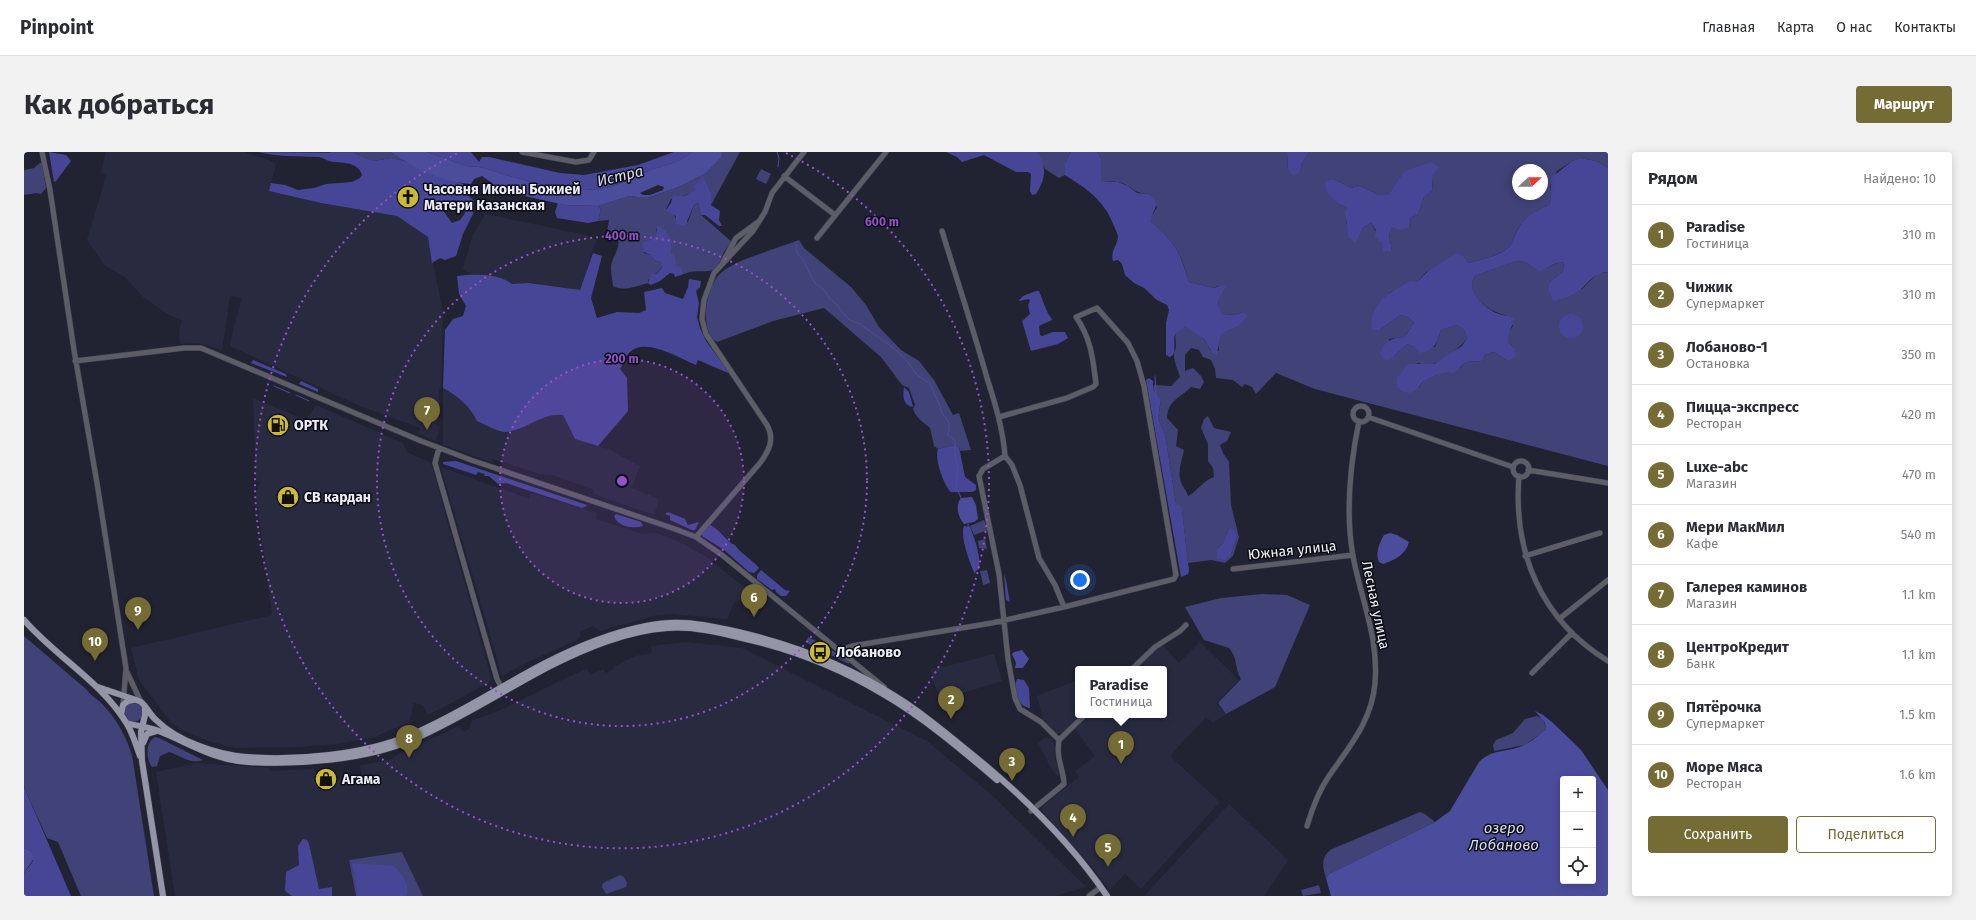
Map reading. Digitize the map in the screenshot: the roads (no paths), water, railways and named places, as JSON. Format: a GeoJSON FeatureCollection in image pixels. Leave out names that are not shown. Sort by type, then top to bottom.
{"type":"FeatureCollection","features":[{"type":"Feature","properties":{"kind":"main road"},"geometry":{"type":"LineString","coordinates":[[24,620],[51,648],[98,687],[128,722],[159,731],[201,752],[243,762],[290,762],[359,755],[396,745],[433,730],[550,666],[590,648],[622,637],[667,628],[697,629],[762,642],[809,658],[856,677],[883,693],[922,720],[987,771],[1032,810]]}},
{"type":"Feature","properties":{"kind":"main road"},"geometry":{"type":"LineString","coordinates":[[98,687],[135,700],[143,705],[155,720],[170,731],[205,748],[224,754],[268,758],[309,756],[357,750],[394,741],[432,726],[554,659],[594,641],[637,628],[667,623],[698,625],[762,638],[811,654],[890,693],[924,716],[990,768],[1080,860],[1099,888],[1107,896]]}},
{"type":"Feature","properties":{"kind":"main road"},"geometry":{"type":"LineString","coordinates":[[135,700],[128,701],[122,706],[121,712],[128,722],[142,761]]}},
{"type":"Feature","properties":{"kind":"main road"},"geometry":{"type":"LineString","coordinates":[[143,705],[144,718],[142,726],[142,761],[163,896]]}},
{"type":"Feature","properties":{"kind":"main road"},"geometry":{"type":"LineString","coordinates":[[128,722],[139,723],[144,718]]}},
{"type":"Feature","properties":{"kind":"main road"},"geometry":{"type":"LineString","coordinates":[[142,748],[147,734],[153,731],[159,731]]}},
{"type":"Feature","properties":{"kind":"main road"},"geometry":{"type":"LineString","coordinates":[[1099,888],[1102,896]]}},
{"type":"Feature","properties":{"kind":"street"},"geometry":{"type":"LineString","coordinates":[[42,152],[50,190],[75,361],[97,483],[126,668],[122,706]]}},
{"type":"Feature","properties":{"kind":"street"},"geometry":{"type":"LineString","coordinates":[[522,152],[576,162],[588,161],[594,152]]}},
{"type":"Feature","properties":{"kind":"street"},"geometry":{"type":"LineString","coordinates":[[696,538],[760,463],[772,440],[772,434],[767,425],[713,346],[703,326],[702,311],[705,294],[714,273],[722,267],[753,231],[765,212],[772,193],[804,152]]}},
{"type":"Feature","properties":{"kind":"street"},"geometry":{"type":"LineString","coordinates":[[816,238],[886,152]]}},
{"type":"Feature","properties":{"kind":"street"},"geometry":{"type":"LineString","coordinates":[[784,176],[835,215]]}},
{"type":"Feature","properties":{"kind":"street"},"geometry":{"type":"LineString","coordinates":[[942,231],[970,316],[999,417],[1005,456],[1012,465],[1020,485],[1039,558],[1056,585],[1064,607]]}},
{"type":"Feature","properties":{"kind":"street"},"geometry":{"type":"LineString","coordinates":[[843,653],[847,648],[852,646],[1003,620],[1064,607],[1171,581],[1176,575],[1144,386],[1137,361],[1128,343],[1097,308],[1076,317],[1085,328],[1090,342],[1096,384],[1093,388],[1066,398],[999,417]]}},
{"type":"Feature","properties":{"kind":"street"},"geometry":{"type":"LineString","coordinates":[[75,361],[170,349],[201,348],[439,448],[696,538],[722,555],[890,693]]}},
{"type":"Feature","properties":{"kind":"street"},"geometry":{"type":"LineString","coordinates":[[1358,407],[1366,409],[1368,417],[1364,421],[1359,421],[1354,418],[1353,413],[1358,407]]}},
{"type":"Feature","properties":{"kind":"street"},"geometry":{"type":"LineString","coordinates":[[1368,417],[1513,467]]}},
{"type":"Feature","properties":{"kind":"street","name":"Лесная улица"},"geometry":{"type":"LineString","coordinates":[[1306,826],[1319,792],[1358,736],[1370,708],[1375,685],[1374,638],[1361,592],[1353,555],[1349,519],[1350,481],[1359,421]]}},
{"type":"Feature","properties":{"kind":"street"},"geometry":{"type":"LineString","coordinates":[[439,448],[435,463],[497,679],[502,687]]}},
{"type":"Feature","properties":{"kind":"street"},"geometry":{"type":"LineString","coordinates":[[1005,456],[983,469],[979,476],[999,574],[1008,659],[1017,704],[1023,711],[1041,722],[1059,740]]}},
{"type":"Feature","properties":{"kind":"street"},"geometry":{"type":"LineString","coordinates":[[1523,461],[1528,465],[1528,470],[1525,475],[1519,476],[1514,472],[1513,467],[1517,462],[1523,461]]}},
{"type":"Feature","properties":{"kind":"street"},"geometry":{"type":"LineString","coordinates":[[1528,470],[1608,484]]}},
{"type":"Feature","properties":{"kind":"street"},"geometry":{"type":"LineString","coordinates":[[1519,476],[1518,517],[1526,556],[1542,594],[1559,620],[1596,654],[1608,661]]}},
{"type":"Feature","properties":{"kind":"street"},"geometry":{"type":"LineString","coordinates":[[1526,556],[1600,534]]}},
{"type":"Feature","properties":{"kind":"street","name":"Южная улица"},"geometry":{"type":"LineString","coordinates":[[1233,569],[1353,555]]}},
{"type":"Feature","properties":{"kind":"street"},"geometry":{"type":"LineString","coordinates":[[1559,620],[1608,580]]}},
{"type":"Feature","properties":{"kind":"street"},"geometry":{"type":"LineString","coordinates":[[1135,666],[1155,647],[1180,631],[1186,625]]}},
{"type":"Feature","properties":{"kind":"street"},"geometry":{"type":"LineString","coordinates":[[1532,672],[1572,633]]}},
{"type":"Feature","properties":{"kind":"street"},"geometry":{"type":"LineString","coordinates":[[856,677],[859,666]]}},
{"type":"Feature","properties":{"kind":"street"},"geometry":{"type":"LineString","coordinates":[[126,668],[143,705]]}},
{"type":"Feature","properties":{"kind":"street"},"geometry":{"type":"LineString","coordinates":[[108,691],[117,691],[123,688],[125,682]]}},
{"type":"Feature","properties":{"kind":"street"},"geometry":{"type":"LineString","coordinates":[[1032,810],[1064,784],[1064,776],[1057,753],[1059,740],[1082,718]]}},
{"type":"Feature","properties":{"kind":"street"},"geometry":{"type":"LineString","coordinates":[[1089,896],[1099,888]]}},
{"type":"Feature","properties":{"kind":"water"},"geometry":{"type":"Polygon","coordinates":[[[391,152],[427,152],[469,167],[474,166],[485,168],[508,176],[549,186],[585,190],[615,185],[651,170],[673,163],[692,152],[723,152],[721,158],[706,173],[681,186],[648,198],[629,196],[598,206],[565,205],[503,191],[482,176],[474,179],[471,184],[460,183],[419,169],[391,152]],[[658,185],[640,193],[643,195],[650,195],[663,190],[664,187],[658,185]]]}},
{"type":"Feature","properties":{"kind":"water"},"geometry":{"type":"Polygon","coordinates":[[[972,497],[976,505],[978,519],[974,522],[964,524],[959,515],[958,504],[961,498],[972,497]]]}},
{"type":"Feature","properties":{"kind":"water"},"geometry":{"type":"Polygon","coordinates":[[[1390,533],[1409,542],[1402,554],[1383,564],[1379,562],[1378,559],[1378,548],[1384,535],[1390,533]]]}},
{"type":"Feature","properties":{"kind":"water"},"geometry":{"type":"Polygon","coordinates":[[[1022,650],[1029,659],[1023,668],[1015,668],[1016,663],[1012,654],[1022,650]]]}},
{"type":"Feature","properties":{"kind":"water","name":"озеро Лобаново"},"geometry":{"type":"Polygon","coordinates":[[[1535,711],[1553,723],[1581,750],[1608,790],[1608,896],[1331,896],[1326,878],[1329,874],[1435,822],[1450,811],[1479,762],[1484,758],[1500,751],[1525,745],[1546,730],[1545,723],[1535,711]]]}},
{"type":"Feature","properties":{"kind":"water"},"geometry":{"type":"Polygon","coordinates":[[[24,848],[31,851],[34,858],[24,873],[24,848]]]}},
{"type":"Feature","properties":{"kind":"waterway"},"geometry":{"type":"LineString","coordinates":[[777,152],[779,158],[778,167]]}},
{"type":"Feature","properties":{"kind":"waterway"},"geometry":{"type":"LineString","coordinates":[[796,244],[797,253],[803,260],[815,283],[825,291],[829,298],[848,319],[860,324],[896,350],[908,362],[916,374],[930,384],[941,411],[949,423],[949,431],[947,434],[955,440],[955,455],[958,467],[956,486],[961,498]]}},
{"type":"Feature","properties":{"kind":"waterway"},"geometry":{"type":"LineString","coordinates":[[1155,376],[1158,426]]}},
{"type":"Feature","properties":{"kind":"waterway"},"geometry":{"type":"LineString","coordinates":[[274,386],[290,393]]}},
{"type":"Feature","properties":{"kind":"waterway"},"geometry":{"type":"LineString","coordinates":[[296,395],[309,401]]}},
{"type":"Feature","properties":{"kind":"waterway"},"geometry":{"type":"LineString","coordinates":[[968,524],[975,573]]}},
{"type":"Feature","properties":{"kind":"place","name":"Часовня Иконы Божией Матери Казанская"},"geometry":{"type":"Point","coordinates":[408,197]}},
{"type":"Feature","properties":{"kind":"place","name":"ОРТК"},"geometry":{"type":"Point","coordinates":[278,425]}},
{"type":"Feature","properties":{"kind":"place","name":"Галерея каминов"},"geometry":{"type":"Point","coordinates":[427,430]}},
{"type":"Feature","properties":{"kind":"place","name":"СВ кардан"},"geometry":{"type":"Point","coordinates":[288,497]}},
{"type":"Feature","properties":{"kind":"place","name":"Мери МакМил"},"geometry":{"type":"Point","coordinates":[754,617]}},
{"type":"Feature","properties":{"kind":"place","name":"Пятёрочка"},"geometry":{"type":"Point","coordinates":[138,630]}},
{"type":"Feature","properties":{"kind":"place","name":"Лобаново"},"geometry":{"type":"Point","coordinates":[820,652]}},
{"type":"Feature","properties":{"kind":"place","name":"Море Мяса"},"geometry":{"type":"Point","coordinates":[95,661]}},
{"type":"Feature","properties":{"kind":"place","name":"Чижик"},"geometry":{"type":"Point","coordinates":[951,719]}},
{"type":"Feature","properties":{"kind":"place","name":"ЦентроКредит"},"geometry":{"type":"Point","coordinates":[409,758]}},
{"type":"Feature","properties":{"kind":"place","name":"Paradise"},"geometry":{"type":"Point","coordinates":[1121,764]}},
{"type":"Feature","properties":{"kind":"place","name":"Агама"},"geometry":{"type":"Point","coordinates":[326,779]}},
{"type":"Feature","properties":{"kind":"place","name":"Лобаново-1"},"geometry":{"type":"Point","coordinates":[1012,781]}},
{"type":"Feature","properties":{"kind":"place","name":"Пицца-экспресс"},"geometry":{"type":"Point","coordinates":[1073,837]}},
{"type":"Feature","properties":{"kind":"place","name":"Luxe-abc"},"geometry":{"type":"Point","coordinates":[1108,867]}},
{"type":"Feature","properties":{"kind":"water label","name":"Истра"},"geometry":{"type":"Point","coordinates":[620,176]}}]}
